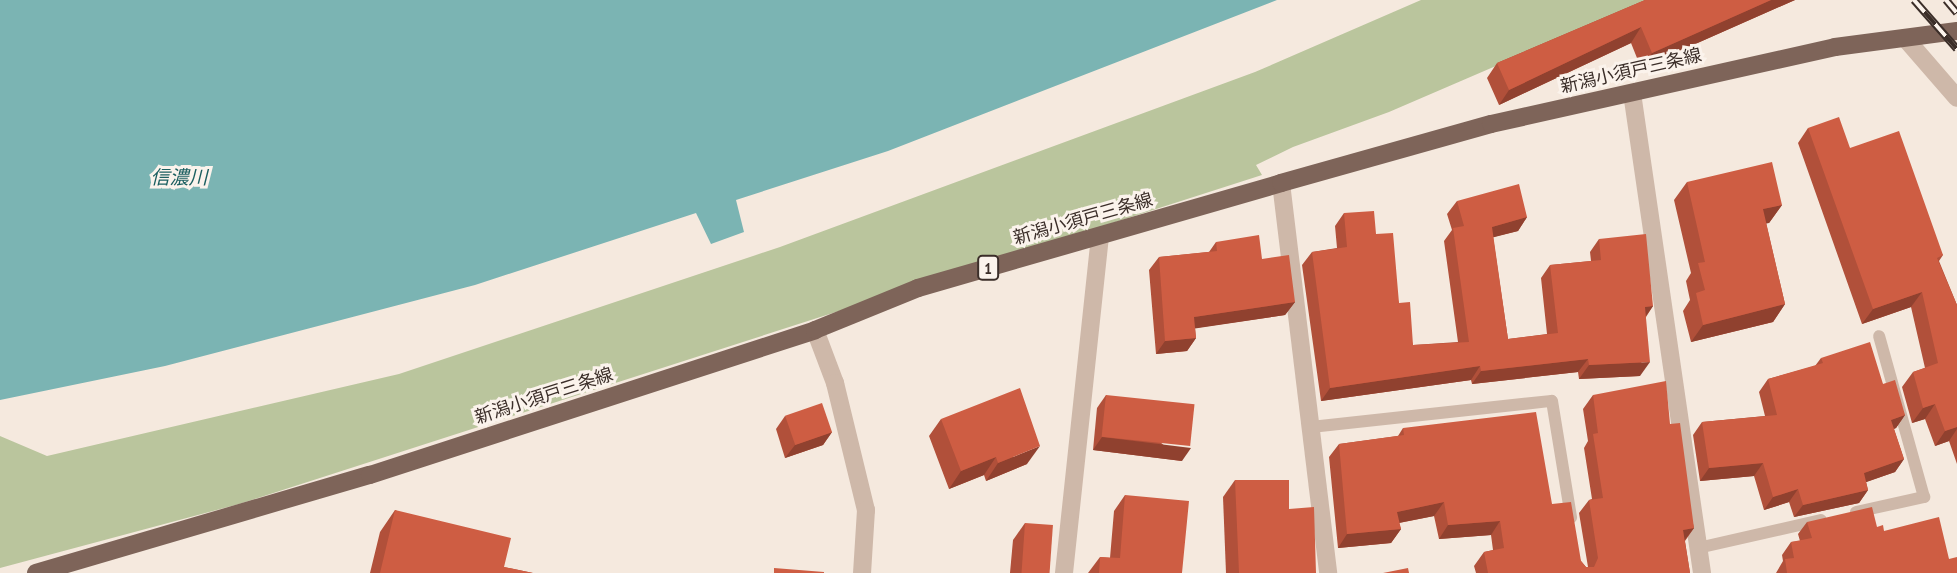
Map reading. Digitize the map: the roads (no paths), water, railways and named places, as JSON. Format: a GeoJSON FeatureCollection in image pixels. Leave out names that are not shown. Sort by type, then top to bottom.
{"type":"FeatureCollection","features":[{"type":"Feature","properties":{"kind":"main road","name":"新潟小須戸三条線"},"geometry":{"type":"LineString","coordinates":[[36,573],[370,475],[815,330],[918,288],[1281,183],[1491,124],[1835,47],[1957,31]]}},
{"type":"Feature","properties":{"kind":"street"},"geometry":{"type":"LineString","coordinates":[[1905,38],[1957,98]]}},
{"type":"Feature","properties":{"kind":"street"},"geometry":{"type":"LineString","coordinates":[[1632,93],[1702,573]]}},
{"type":"Feature","properties":{"kind":"street"},"geometry":{"type":"LineString","coordinates":[[1281,183],[1328,573]]}},
{"type":"Feature","properties":{"kind":"street"},"geometry":{"type":"LineString","coordinates":[[1064,573],[1100,236]]}},
{"type":"Feature","properties":{"kind":"street"},"geometry":{"type":"LineString","coordinates":[[815,330],[835,383],[866,510],[862,573]]}},
{"type":"Feature","properties":{"kind":"lane"},"geometry":{"type":"LineString","coordinates":[[1699,548],[1924,497],[1879,336]]}},
{"type":"Feature","properties":{"kind":"lane"},"geometry":{"type":"LineString","coordinates":[[1311,427],[1552,401],[1574,533]]}},
{"type":"Feature","properties":{"kind":"water","name":"信濃川"},"geometry":{"type":"Polygon","coordinates":[[[0,0],[1277,0],[888,151],[736,200],[744,232],[711,244],[696,213],[475,285],[165,366],[0,400],[0,0]]]}},
{"type":"Feature","properties":{"kind":"railway"},"geometry":{"type":"LineString","coordinates":[[1914,0],[1957,49]]}},
{"type":"Feature","properties":{"kind":"railway"},"geometry":{"type":"LineString","coordinates":[[1946,0],[1957,13]]}}]}
